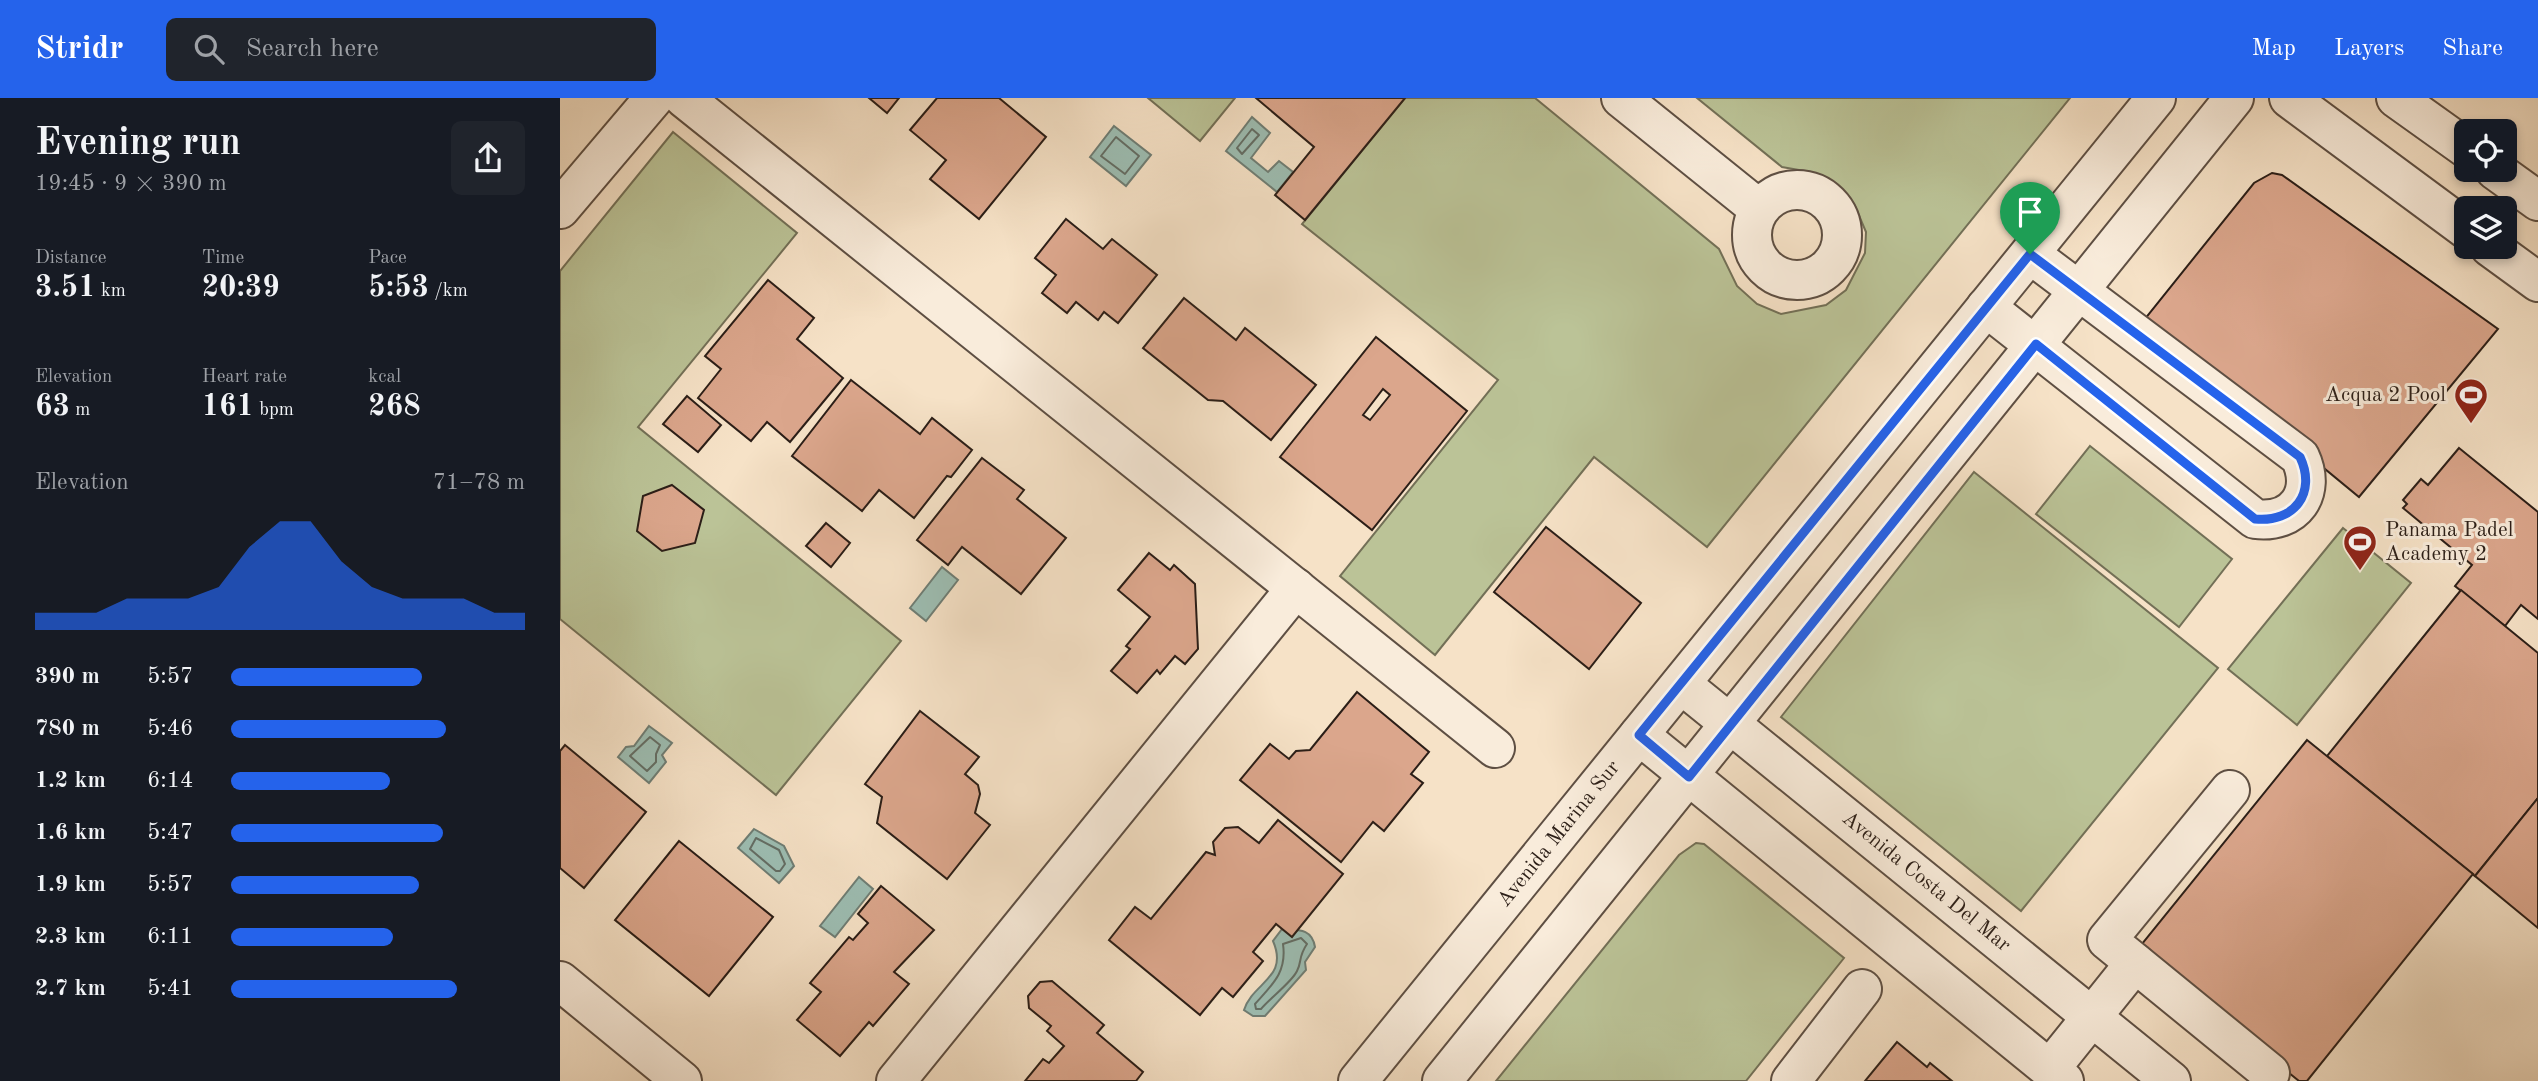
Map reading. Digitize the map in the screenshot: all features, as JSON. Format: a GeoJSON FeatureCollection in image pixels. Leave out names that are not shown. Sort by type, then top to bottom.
{"type":"FeatureCollection","features":[{"type":"Feature","properties":{"kind":"street"},"geometry":{"type":"LineString","coordinates":[[560,209],[654,98]]}},
{"type":"Feature","properties":{"kind":"street"},"geometry":{"type":"LineString","coordinates":[[684,98],[1495,748]]}},
{"type":"Feature","properties":{"kind":"street"},"geometry":{"type":"LineString","coordinates":[[1622,98],[1759,209]]}},
{"type":"Feature","properties":{"kind":"street","name":"Avenida Marina Sur"},"geometry":{"type":"LineString","coordinates":[[1358,1081],[2156,98]]}},
{"type":"Feature","properties":{"kind":"street"},"geometry":{"type":"LineString","coordinates":[[1442,1081],[2234,98]]}},
{"type":"Feature","properties":{"kind":"street"},"geometry":{"type":"LineString","coordinates":[[2289,98],[2454,220]]}},
{"type":"Feature","properties":{"kind":"street"},"geometry":{"type":"LineString","coordinates":[[2396,98],[2454,139]]}},
{"type":"Feature","properties":{"kind":"street"},"geometry":{"type":"LineString","coordinates":[[2512,182],[2538,201]]}},
{"type":"Feature","properties":{"kind":"street"},"geometry":{"type":"LineString","coordinates":[[1986,307],[2255,519],[2269,521],[2289,513],[2306,492],[2308,474],[2300,457],[2030,254]]}},
{"type":"Feature","properties":{"kind":"street"},"geometry":{"type":"LineString","coordinates":[[2506,259],[2538,282]]}},
{"type":"Feature","properties":{"kind":"street"},"geometry":{"type":"LineString","coordinates":[[896,1081],[1296,588]]}},
{"type":"Feature","properties":{"kind":"street","name":"Avenida Costa Del Mar"},"geometry":{"type":"LineString","coordinates":[[1681,684],[2171,1081]]}},
{"type":"Feature","properties":{"kind":"street"},"geometry":{"type":"LineString","coordinates":[[1639,735],[2057,1075],[2092,1017],[2135,962]]}},
{"type":"Feature","properties":{"kind":"street"},"geometry":{"type":"LineString","coordinates":[[2230,790],[2107,940],[2270,1073]]}},
{"type":"Feature","properties":{"kind":"street"},"geometry":{"type":"LineString","coordinates":[[560,981],[682,1081]]}},
{"type":"Feature","properties":{"kind":"street"},"geometry":{"type":"LineString","coordinates":[[1791,1081],[1862,989]]}},
{"type":"Feature","properties":{"kind":"green space"},"geometry":{"type":"Polygon","coordinates":[[[1148,98],[1235,98],[1200,141],[1148,98]]]}},
{"type":"Feature","properties":{"kind":"green space"},"geometry":{"type":"Polygon","coordinates":[[[1405,98],[1535,98],[1719,249],[1737,286],[1757,304],[1781,314],[1826,305],[1846,290],[1865,253],[1866,232],[1855,206],[1835,184],[1810,172],[1782,167],[1697,98],[2070,98],[1707,547],[1594,457],[1435,655],[1340,576],[1498,380],[1302,224],[1405,98]]]}},
{"type":"Feature","properties":{"kind":"green space"},"geometry":{"type":"Polygon","coordinates":[[[673,132],[797,233],[638,427],[901,641],[776,795],[560,619],[560,271],[673,132]]]}},
{"type":"Feature","properties":{"kind":"green space"},"geometry":{"type":"Polygon","coordinates":[[[2090,446],[2232,559],[2179,627],[2036,514],[2090,446]]]}},
{"type":"Feature","properties":{"kind":"green space"},"geometry":{"type":"Polygon","coordinates":[[[1974,472],[2218,668],[2021,911],[1781,717],[1974,472]]]}},
{"type":"Feature","properties":{"kind":"green space"},"geometry":{"type":"Polygon","coordinates":[[[2343,528],[2411,583],[2297,725],[2228,669],[2343,528]]]}},
{"type":"Feature","properties":{"kind":"green space"},"geometry":{"type":"Polygon","coordinates":[[[1696,843],[1704,844],[1844,958],[1746,1081],[1496,1081],[1679,855],[1696,843]]]}},
{"type":"Feature","properties":{"kind":"water"},"geometry":{"type":"Polygon","coordinates":[[[1252,117],[1270,133],[1251,158],[1268,172],[1279,161],[1293,172],[1277,192],[1226,151],[1252,117]]]}},
{"type":"Feature","properties":{"kind":"water"},"geometry":{"type":"Polygon","coordinates":[[[1114,126],[1151,155],[1126,186],[1090,157],[1114,126]]]}},
{"type":"Feature","properties":{"kind":"water"},"geometry":{"type":"Polygon","coordinates":[[[942,567],[958,580],[926,621],[910,608],[942,567]]]}},
{"type":"Feature","properties":{"kind":"water"},"geometry":{"type":"Polygon","coordinates":[[[649,726],[672,743],[662,755],[666,762],[649,783],[618,757],[626,747],[634,746],[649,726]]]}},
{"type":"Feature","properties":{"kind":"water"},"geometry":{"type":"Polygon","coordinates":[[[754,829],[784,846],[794,866],[779,883],[738,848],[754,829]]]}},
{"type":"Feature","properties":{"kind":"water"},"geometry":{"type":"Polygon","coordinates":[[[859,877],[873,889],[835,937],[820,926],[859,877]]]}},
{"type":"Feature","properties":{"kind":"water"},"geometry":{"type":"Polygon","coordinates":[[[1282,929],[1307,933],[1315,947],[1305,962],[1306,970],[1265,1016],[1253,1016],[1244,1010],[1248,1001],[1273,972],[1277,953],[1273,941],[1282,929]]]}},
{"type":"Feature","properties":{"kind":"building"},"geometry":{"type":"Polygon","coordinates":[[[869,98],[899,98],[887,113],[869,98]]]}},
{"type":"Feature","properties":{"kind":"building"},"geometry":{"type":"Polygon","coordinates":[[[937,98],[999,98],[1046,137],[979,219],[930,179],[946,160],[910,130],[937,98]]]}},
{"type":"Feature","properties":{"kind":"building"},"geometry":{"type":"Polygon","coordinates":[[[1256,98],[1405,98],[1305,220],[1275,195],[1314,147],[1256,98]]]}},
{"type":"Feature","properties":{"kind":"building"},"geometry":{"type":"Polygon","coordinates":[[[2272,173],[2282,175],[2498,329],[2359,497],[2144,320],[2254,183],[2272,173]]]}},
{"type":"Feature","properties":{"kind":"building"},"geometry":{"type":"Polygon","coordinates":[[[1066,219],[1103,249],[1112,239],[1157,275],[1118,323],[1104,312],[1098,320],[1076,302],[1067,313],[1042,293],[1056,275],[1035,258],[1066,219]]]}},
{"type":"Feature","properties":{"kind":"building"},"geometry":{"type":"Polygon","coordinates":[[[768,280],[814,318],[797,339],[843,378],[790,442],[767,422],[751,441],[698,398],[721,369],[705,356],[768,280]]]}},
{"type":"Feature","properties":{"kind":"building"},"geometry":{"type":"Polygon","coordinates":[[[1184,298],[1236,340],[1245,328],[1316,385],[1271,440],[1223,401],[1208,400],[1143,348],[1184,298]]]}},
{"type":"Feature","properties":{"kind":"building"},"geometry":{"type":"Polygon","coordinates":[[[1376,337],[1467,411],[1372,530],[1280,457],[1376,337]],[[1383,389],[1363,415],[1370,420],[1390,395],[1383,389]]]}},
{"type":"Feature","properties":{"kind":"building"},"geometry":{"type":"Polygon","coordinates":[[[851,380],[920,434],[932,418],[972,450],[951,477],[947,476],[914,518],[879,490],[862,511],[792,456],[851,380]]]}},
{"type":"Feature","properties":{"kind":"building"},"geometry":{"type":"Polygon","coordinates":[[[687,396],[721,425],[698,452],[663,424],[687,396]]]}},
{"type":"Feature","properties":{"kind":"building"},"geometry":{"type":"Polygon","coordinates":[[[2459,448],[2538,512],[2538,619],[2521,605],[2505,626],[2455,586],[2472,565],[2403,508],[2407,504],[2403,500],[2421,479],[2428,485],[2459,448]]]}},
{"type":"Feature","properties":{"kind":"building"},"geometry":{"type":"Polygon","coordinates":[[[982,458],[1024,490],[1017,499],[1066,538],[1021,594],[962,547],[948,565],[917,540],[982,458]]]}},
{"type":"Feature","properties":{"kind":"building"},"geometry":{"type":"Polygon","coordinates":[[[672,485],[704,510],[695,543],[662,551],[637,531],[643,496],[672,485]]]}},
{"type":"Feature","properties":{"kind":"building"},"geometry":{"type":"Polygon","coordinates":[[[826,523],[850,543],[831,567],[806,546],[826,523]]]}},
{"type":"Feature","properties":{"kind":"building"},"geometry":{"type":"Polygon","coordinates":[[[1546,527],[1641,603],[1589,669],[1494,592],[1546,527]]]}},
{"type":"Feature","properties":{"kind":"building"},"geometry":{"type":"Polygon","coordinates":[[[1149,553],[1170,570],[1174,565],[1195,584],[1198,649],[1185,664],[1175,656],[1160,674],[1157,670],[1137,693],[1111,671],[1130,649],[1126,646],[1150,617],[1118,590],[1149,553]]]}},
{"type":"Feature","properties":{"kind":"building"},"geometry":{"type":"Polygon","coordinates":[[[2461,590],[2538,653],[2538,798],[2475,876],[2327,756],[2461,590]]]}},
{"type":"Feature","properties":{"kind":"building"},"geometry":{"type":"Polygon","coordinates":[[[1357,692],[1429,752],[1411,774],[1423,783],[1384,831],[1373,822],[1341,862],[1240,780],[1270,744],[1289,759],[1296,751],[1310,750],[1357,692]]]}},
{"type":"Feature","properties":{"kind":"building"},"geometry":{"type":"Polygon","coordinates":[[[920,711],[979,757],[965,774],[978,785],[980,794],[975,813],[990,825],[947,879],[877,823],[882,797],[865,784],[920,711]]]}},
{"type":"Feature","properties":{"kind":"building"},"geometry":{"type":"Polygon","coordinates":[[[2307,740],[2473,874],[2307,1081],[2299,1081],[2137,950],[2307,740]]]}},
{"type":"Feature","properties":{"kind":"building"},"geometry":{"type":"Polygon","coordinates":[[[565,745],[646,812],[584,888],[560,868],[560,751],[565,745]]]}},
{"type":"Feature","properties":{"kind":"building"},"geometry":{"type":"Polygon","coordinates":[[[2538,798],[2538,928],[2475,876],[2538,798]]]}},
{"type":"Feature","properties":{"kind":"building"},"geometry":{"type":"Polygon","coordinates":[[[1278,820],[1343,874],[1292,937],[1276,924],[1253,952],[1263,961],[1233,997],[1222,988],[1200,1015],[1109,940],[1135,907],[1151,919],[1206,852],[1215,855],[1213,842],[1225,828],[1238,827],[1259,843],[1278,820]]]}},
{"type":"Feature","properties":{"kind":"building"},"geometry":{"type":"Polygon","coordinates":[[[679,841],[773,917],[709,996],[615,920],[679,841]]]}},
{"type":"Feature","properties":{"kind":"building"},"geometry":{"type":"Polygon","coordinates":[[[881,886],[934,930],[894,972],[909,984],[873,1026],[869,1022],[840,1056],[797,1020],[821,992],[810,983],[849,937],[853,940],[868,923],[858,914],[881,886]]]}},
{"type":"Feature","properties":{"kind":"building"},"geometry":{"type":"Polygon","coordinates":[[[1052,981],[1104,1025],[1097,1033],[1143,1072],[1136,1081],[1025,1081],[1043,1059],[1049,1063],[1064,1046],[1047,1031],[1051,1026],[1029,1008],[1028,996],[1040,982],[1052,981]]]}},
{"type":"Feature","properties":{"kind":"building"},"geometry":{"type":"Polygon","coordinates":[[[1897,1042],[1927,1067],[1930,1063],[1952,1081],[1865,1081],[1897,1042]]]}},
{"type":"Feature","properties":{"kind":"place","name":"Acqua 2 Pool"},"geometry":{"type":"Point","coordinates":[2471,425]}},
{"type":"Feature","properties":{"kind":"place","name":"Panama Padel Academy 2"},"geometry":{"type":"Point","coordinates":[2360,572]}},
{"type":"Feature","properties":{"kind":"route"},"geometry":{"type":"LineString","coordinates":[[2030,254],[2300,457],[2308,474],[2306,492],[2289,513],[2269,521],[2255,519],[2036,344],[1689,777],[1639,735],[2030,254]]}}]}
